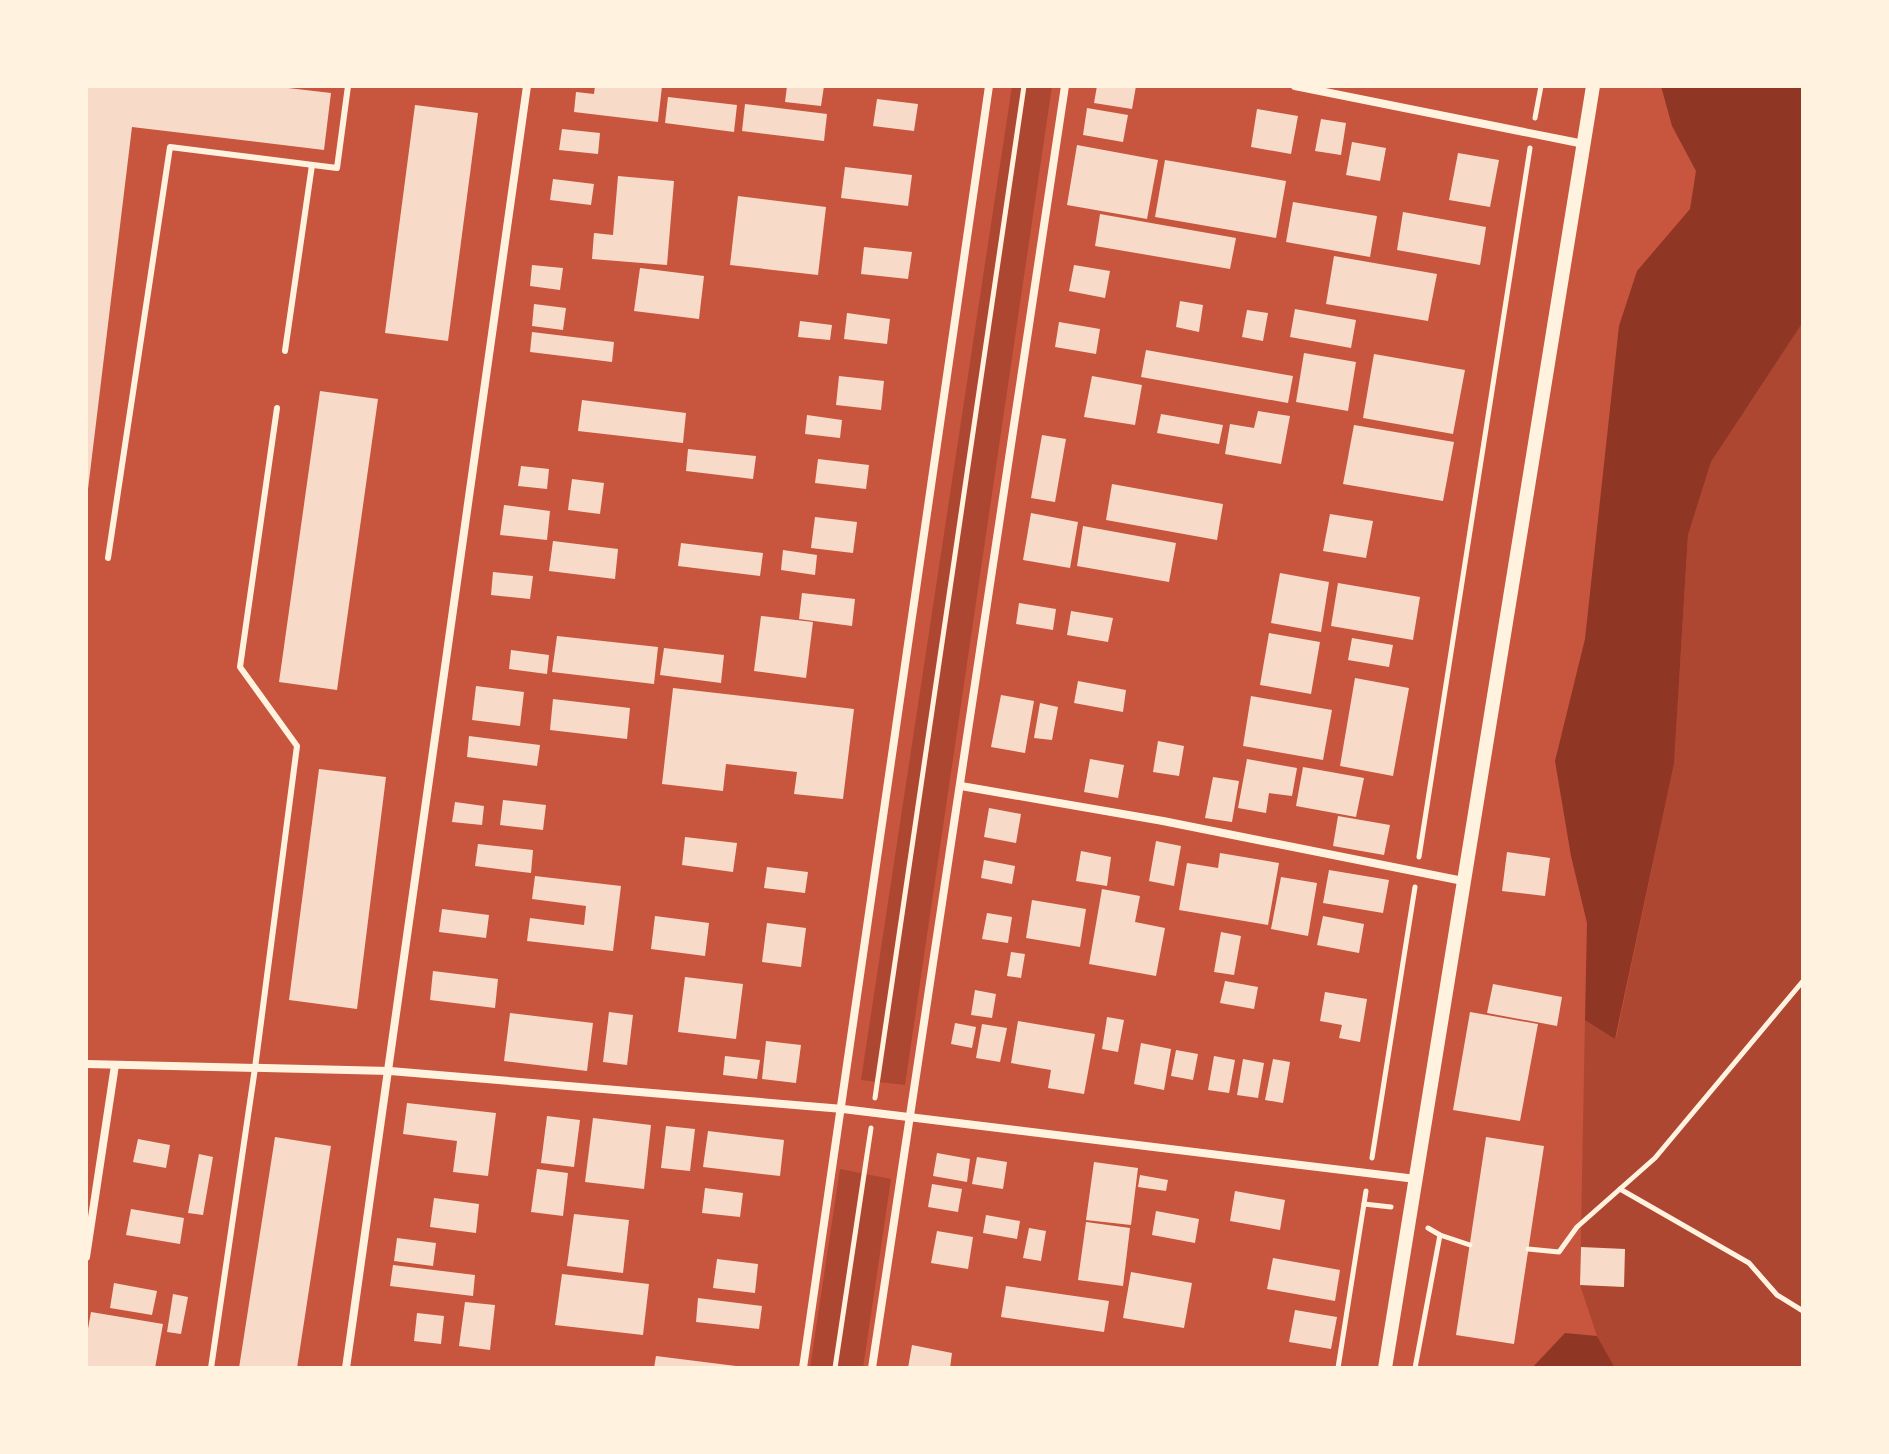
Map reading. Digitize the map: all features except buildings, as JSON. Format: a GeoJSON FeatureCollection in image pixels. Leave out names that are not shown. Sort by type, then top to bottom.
{"type":"FeatureCollection","features":[{"type":"Feature","properties":{"kind":"street"},"geometry":{"type":"LineString","coordinates":[[346,1368],[527,86]]}},
{"type":"Feature","properties":{"kind":"street"},"geometry":{"type":"LineString","coordinates":[[803,1368],[989,86]]}},
{"type":"Feature","properties":{"kind":"street"},"geometry":{"type":"LineString","coordinates":[[872,1368],[1065,86]]}},
{"type":"Feature","properties":{"kind":"street"},"geometry":{"type":"LineString","coordinates":[[1295,86],[1584,144]]}},
{"type":"Feature","properties":{"kind":"street"},"geometry":{"type":"LineString","coordinates":[[1385,1368],[1593,86]]}},
{"type":"Feature","properties":{"kind":"street"},"geometry":{"type":"LineString","coordinates":[[961,786],[1163,821],[1463,881]]}},
{"type":"Feature","properties":{"kind":"street"},"geometry":{"type":"LineString","coordinates":[[86,1064],[390,1071],[843,1109],[1417,1179]]}},
{"type":"Feature","properties":{"kind":"street"},"geometry":{"type":"LineString","coordinates":[[86,1257],[115,1065]]}},
{"type":"Feature","properties":{"kind":"lane"},"geometry":{"type":"LineString","coordinates":[[108,558],[170,147],[337,168],[348,86]]}},
{"type":"Feature","properties":{"kind":"lane"},"geometry":{"type":"LineString","coordinates":[[285,351],[312,165]]}},
{"type":"Feature","properties":{"kind":"lane"},"geometry":{"type":"LineString","coordinates":[[211,1368],[255,1068],[297,746],[240,667],[277,408]]}},
{"type":"Feature","properties":{"kind":"path"},"geometry":{"type":"LineString","coordinates":[[835,1368],[1024,86]]}},
{"type":"Feature","properties":{"kind":"path"},"geometry":{"type":"LineString","coordinates":[[1338,1368],[1541,86]]}},
{"type":"Feature","properties":{"kind":"path"},"geometry":{"type":"LineString","coordinates":[[1528,1249],[1559,1252],[1577,1227],[1655,1158],[1803,981]]}},
{"type":"Feature","properties":{"kind":"path"},"geometry":{"type":"LineString","coordinates":[[1620,1189],[1749,1263],[1777,1295],[1803,1311]]}},
{"type":"Feature","properties":{"kind":"path"},"geometry":{"type":"LineString","coordinates":[[1428,1230],[1470,1245]]}},
{"type":"Feature","properties":{"kind":"path"},"geometry":{"type":"LineString","coordinates":[[1415,1368],[1440,1235]]}},
{"type":"Feature","properties":{"kind":"shaded area"},"geometry":{"type":"Polygon","coordinates":[[[1012,86],[1052,86],[905,1085],[861,1080],[1012,86]]]}},
{"type":"Feature","properties":{"kind":"shaded area"},"geometry":{"type":"Polygon","coordinates":[[[1661,86],[1803,86],[1803,322],[1711,462],[1688,535],[1674,764],[1615,1039],[1585,1020],[1587,923],[1571,856],[1555,761],[1585,639],[1619,326],[1637,271],[1690,209],[1696,171],[1672,126],[1661,86]]]}},
{"type":"Feature","properties":{"kind":"shaded area"},"geometry":{"type":"Polygon","coordinates":[[[1803,322],[1803,1368],[1615,1368],[1597,1336],[1580,1285],[1585,1020],[1616,1038],[1674,764],[1688,535],[1711,462],[1803,322]]]}},
{"type":"Feature","properties":{"kind":"shaded area"},"geometry":{"type":"Polygon","coordinates":[[[840,1169],[891,1179],[863,1368],[810,1368],[840,1169]]]}},
{"type":"Feature","properties":{"kind":"shaded area"},"geometry":{"type":"Polygon","coordinates":[[[1565,1333],[1597,1336],[1615,1368],[1532,1368],[1565,1333]]]}}]}
